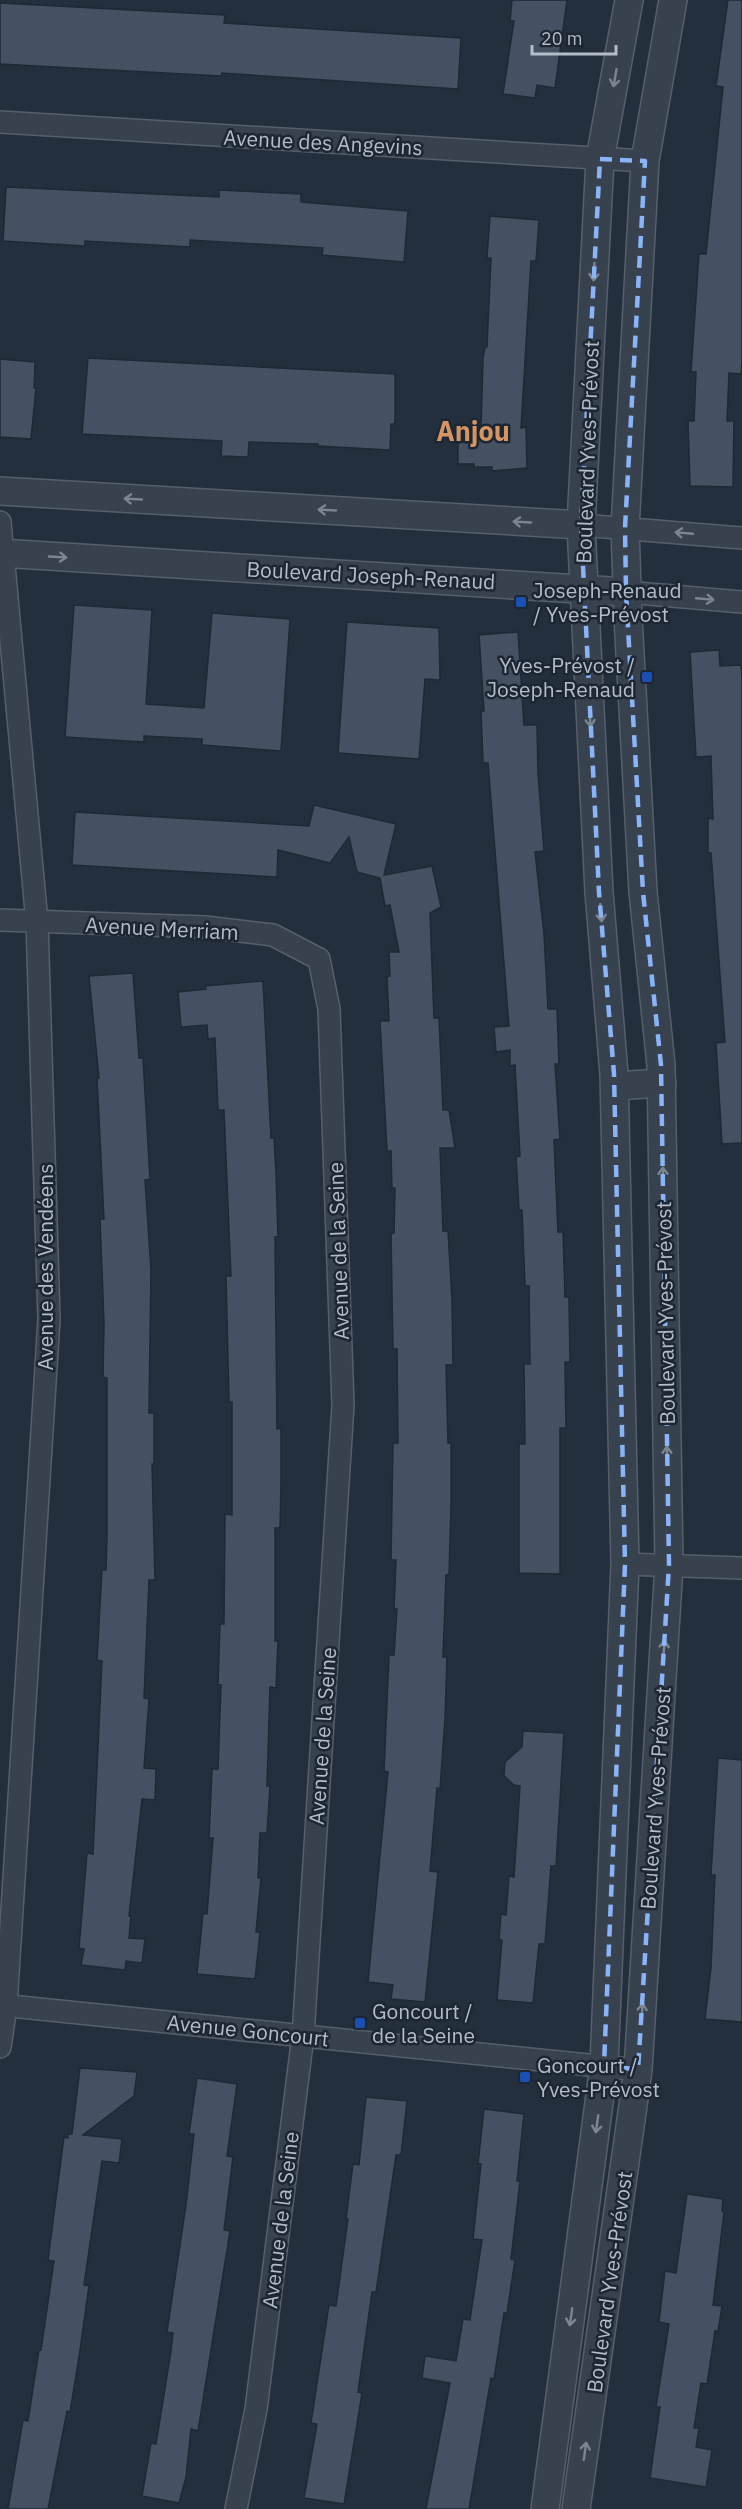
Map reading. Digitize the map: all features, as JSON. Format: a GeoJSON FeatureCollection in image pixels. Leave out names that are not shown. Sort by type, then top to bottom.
{"type":"FeatureCollection","features":[{"type":"Feature","properties":{"kind":"street","name":"Boulevard Yves-Prévost"},"geometry":{"type":"LineString","coordinates":[[551,2508],[604,2066],[625,1564],[615,1086],[599,892],[580,525],[600,159],[629,0]]}},
{"type":"Feature","properties":{"kind":"street","name":"Boulevard Yves-Prévost"},"geometry":{"type":"LineString","coordinates":[[576,2509],[638,2070],[669,1565],[662,1083],[644,892],[626,592],[625,528],[645,161],[673,0]]}},
{"type":"Feature","properties":{"kind":"street","name":"Avenue des Angevins"},"geometry":{"type":"LineString","coordinates":[[0,122],[645,161]]}},
{"type":"Feature","properties":{"kind":"street"},"geometry":{"type":"LineString","coordinates":[[0,492],[580,525],[742,538]]}},
{"type":"Feature","properties":{"kind":"street","name":"Avenue des Vendéens"},"geometry":{"type":"LineString","coordinates":[[0,522],[1,553],[37,922],[49,1318],[0,2047]]}},
{"type":"Feature","properties":{"kind":"street","name":"Boulevard Joseph-Renaud"},"geometry":{"type":"LineString","coordinates":[[1,553],[584,588],[742,602]]}},
{"type":"Feature","properties":{"kind":"street","name":"Avenue Merriam"},"geometry":{"type":"LineString","coordinates":[[0,920],[205,927],[273,935],[318,959]]}},
{"type":"Feature","properties":{"kind":"street","name":"Avenue de la Seine"},"geometry":{"type":"LineString","coordinates":[[236,2509],[256,2409],[303,2036],[344,1406],[329,1009],[318,959]]}},
{"type":"Feature","properties":{"kind":"street"},"geometry":{"type":"LineString","coordinates":[[615,1086],[662,1083]]}},
{"type":"Feature","properties":{"kind":"street"},"geometry":{"type":"LineString","coordinates":[[625,1564],[742,1568]]}},
{"type":"Feature","properties":{"kind":"street","name":"Avenue Goncourt"},"geometry":{"type":"LineString","coordinates":[[3,2006],[638,2070]]}},
{"type":"Feature","properties":{"kind":"highlighted area"},"geometry":{"type":"Polygon","coordinates":[[[600,159],[645,161],[625,528],[626,592],[643,892],[661,1065],[669,1565],[638,2070],[604,2065],[625,1564],[614,1074],[599,892],[581,525],[600,159]]]}},
{"type":"Feature","properties":{"kind":"building"},"geometry":{"type":"Polygon","coordinates":[[[512,0],[567,0],[555,88],[537,85],[535,98],[503,94],[514,21],[510,21],[512,0]]]}},
{"type":"Feature","properties":{"kind":"building"},"geometry":{"type":"Polygon","coordinates":[[[728,0],[742,0],[742,363],[741,374],[729,373],[727,421],[734,421],[733,487],[690,486],[688,421],[694,421],[696,372],[691,372],[699,254],[706,254],[723,87],[716,86],[728,0]]]}},
{"type":"Feature","properties":{"kind":"building"},"geometry":{"type":"Polygon","coordinates":[[[0,3],[225,15],[224,23],[461,38],[458,89],[222,73],[221,76],[0,64],[0,3]]]}},
{"type":"Feature","properties":{"kind":"building"},"geometry":{"type":"Polygon","coordinates":[[[6,187],[219,197],[219,190],[301,194],[301,202],[408,211],[404,262],[322,255],[323,248],[190,240],[190,247],[85,241],[85,246],[3,241],[6,187]]]}},
{"type":"Feature","properties":{"kind":"building"},"geometry":{"type":"Polygon","coordinates":[[[490,216],[539,220],[536,261],[531,261],[521,428],[526,427],[527,468],[492,471],[492,467],[458,464],[458,429],[481,429],[483,358],[485,347],[487,347],[491,258],[487,258],[490,216]]]}},
{"type":"Feature","properties":{"kind":"building"},"geometry":{"type":"Polygon","coordinates":[[[88,358],[395,374],[395,424],[391,424],[390,450],[318,446],[318,444],[249,442],[248,457],[221,456],[222,441],[82,434],[88,358]]]}},
{"type":"Feature","properties":{"kind":"building"},"geometry":{"type":"Polygon","coordinates":[[[0,359],[35,362],[34,388],[36,388],[31,439],[0,437],[0,359]]]}},
{"type":"Feature","properties":{"kind":"building"},"geometry":{"type":"Polygon","coordinates":[[[74,605],[152,610],[146,704],[204,708],[212,613],[290,619],[281,751],[202,745],[202,739],[144,736],[144,742],[65,737],[74,605]]]}},
{"type":"Feature","properties":{"kind":"building"},"geometry":{"type":"Polygon","coordinates":[[[347,622],[439,628],[440,680],[425,679],[419,759],[338,753],[347,622]]]}},
{"type":"Feature","properties":{"kind":"building"},"geometry":{"type":"Polygon","coordinates":[[[518,632],[524,725],[537,725],[544,851],[535,852],[544,934],[548,1009],[557,1009],[559,1064],[555,1064],[560,1139],[554,1140],[558,1232],[563,1232],[565,1297],[569,1297],[570,1362],[565,1362],[566,1428],[560,1428],[560,1574],[519,1573],[519,1444],[525,1444],[524,1364],[530,1364],[529,1286],[525,1286],[522,1210],[519,1210],[516,1157],[520,1156],[515,1065],[510,1066],[510,1050],[496,1052],[494,1027],[509,1026],[488,763],[483,763],[481,711],[484,711],[479,635],[518,632]]]}},
{"type":"Feature","properties":{"kind":"building"},"geometry":{"type":"Polygon","coordinates":[[[719,650],[720,666],[741,665],[742,678],[742,1143],[722,1144],[716,1043],[725,1042],[711,853],[708,853],[708,818],[713,819],[711,756],[696,757],[690,652],[719,650]]]}},
{"type":"Feature","properties":{"kind":"building"},"geometry":{"type":"Polygon","coordinates":[[[314,805],[396,824],[384,875],[432,866],[441,907],[430,913],[434,1018],[439,1018],[443,1110],[449,1110],[455,1148],[440,1148],[443,1231],[448,1231],[452,1300],[453,1365],[446,1365],[448,1443],[451,1443],[451,1505],[443,1657],[447,1657],[445,1719],[440,1789],[437,1788],[430,1871],[438,1872],[425,2002],[391,1999],[393,1985],[368,1982],[388,1772],[384,1771],[389,1655],[394,1655],[397,1609],[394,1609],[396,1560],[391,1560],[393,1443],[398,1443],[397,1349],[393,1349],[391,1233],[394,1233],[395,1188],[392,1188],[391,1151],[387,1151],[380,1021],[389,1021],[387,977],[390,976],[389,952],[399,952],[390,905],[385,906],[380,878],[357,872],[349,837],[330,863],[278,850],[277,877],[72,865],[75,812],[309,826],[314,805]]]}},
{"type":"Feature","properties":{"kind":"building"},"geometry":{"type":"Polygon","coordinates":[[[133,973],[139,1058],[143,1058],[150,1179],[145,1180],[151,1270],[149,1413],[154,1413],[154,1464],[152,1464],[155,1580],[149,1580],[144,1698],[149,1699],[144,1768],[156,1769],[155,1800],[142,1799],[129,1916],[131,1916],[129,1938],[145,1939],[142,1963],[126,1961],[125,1970],[81,1965],[84,1949],[79,1948],[87,1853],[93,1854],[102,1661],[97,1660],[102,1570],[106,1570],[107,1536],[107,1378],[103,1377],[104,1323],[100,1219],[104,1219],[97,1078],[99,1078],[89,976],[133,973]]]}},
{"type":"Feature","properties":{"kind":"building"},"geometry":{"type":"Polygon","coordinates":[[[263,981],[271,1138],[274,1138],[276,1173],[277,1429],[281,1428],[281,1485],[280,1528],[275,1528],[275,1641],[278,1641],[276,1688],[270,1687],[267,1786],[270,1786],[267,1833],[260,1833],[258,1878],[261,1878],[256,1932],[260,1932],[255,1979],[197,1974],[203,1913],[207,1914],[213,1838],[209,1838],[212,1769],[218,1769],[221,1685],[218,1685],[220,1624],[224,1624],[225,1514],[232,1515],[232,1402],[229,1402],[226,1276],[231,1276],[224,1110],[218,1110],[215,1038],[208,1039],[207,1025],[181,1027],[178,992],[206,989],[205,986],[263,981]]]}},
{"type":"Feature","properties":{"kind":"building"},"geometry":{"type":"Polygon","coordinates":[[[523,1731],[564,1733],[556,1866],[551,1866],[545,1944],[539,1944],[533,2003],[497,2000],[502,1940],[499,1940],[501,1914],[506,1915],[509,1876],[514,1877],[520,1786],[514,1785],[504,1776],[505,1762],[522,1747],[523,1731]]]}},
{"type":"Feature","properties":{"kind":"building"},"geometry":{"type":"Polygon","coordinates":[[[718,1758],[742,1760],[742,2022],[705,2019],[711,1968],[715,1875],[711,1875],[718,1758]]]}},
{"type":"Feature","properties":{"kind":"building"},"geometry":{"type":"Polygon","coordinates":[[[80,2068],[137,2072],[134,2096],[83,2135],[122,2139],[119,2163],[102,2161],[84,2285],[89,2286],[79,2357],[70,2412],[67,2411],[48,2509],[8,2509],[23,2420],[28,2421],[39,2350],[41,2350],[54,2261],[48,2260],[64,2137],[68,2138],[68,2134],[72,2134],[80,2068]]]}},
{"type":"Feature","properties":{"kind":"building"},"geometry":{"type":"Polygon","coordinates":[[[197,2078],[237,2084],[227,2156],[233,2157],[224,2230],[230,2231],[198,2431],[191,2429],[186,2477],[179,2503],[142,2496],[151,2443],[156,2444],[171,2351],[173,2333],[167,2332],[186,2205],[194,2134],[189,2134],[197,2078]]]}},
{"type":"Feature","properties":{"kind":"building"},"geometry":{"type":"Polygon","coordinates":[[[366,2097],[407,2101],[401,2155],[396,2155],[376,2292],[372,2292],[358,2392],[362,2393],[344,2504],[304,2498],[317,2424],[311,2423],[329,2305],[336,2306],[353,2164],[359,2165],[366,2097]]]}},
{"type":"Feature","properties":{"kind":"building"},"geometry":{"type":"Polygon","coordinates":[[[484,2109],[524,2114],[517,2181],[520,2181],[511,2259],[515,2260],[494,2379],[491,2378],[469,2509],[426,2509],[450,2383],[422,2378],[425,2356],[456,2361],[463,2319],[470,2320],[482,2240],[473,2239],[484,2109]]]}},
{"type":"Feature","properties":{"kind":"building"},"geometry":{"type":"Polygon","coordinates":[[[687,2194],[723,2199],[722,2211],[724,2212],[713,2305],[722,2306],[718,2331],[715,2331],[707,2384],[701,2383],[694,2428],[699,2428],[696,2447],[712,2450],[706,2487],[650,2478],[660,2407],[656,2407],[669,2324],[659,2322],[665,2271],[676,2273],[687,2194]]]}},
{"type":"Feature","properties":{"kind":"place","name":"Joseph-Renaud / Yves-Prévost"},"geometry":{"type":"Point","coordinates":[521,602]}},
{"type":"Feature","properties":{"kind":"place","name":"Yves-Prévost / Joseph-Renaud"},"geometry":{"type":"Point","coordinates":[647,677]}},
{"type":"Feature","properties":{"kind":"place","name":"Goncourt / de la Seine"},"geometry":{"type":"Point","coordinates":[360,2023]}},
{"type":"Feature","properties":{"kind":"place","name":"Goncourt / Yves-Prévost"},"geometry":{"type":"Point","coordinates":[525,2077]}},
{"type":"Feature","properties":{"kind":"district","name":"Anjou"},"geometry":{"type":"Point","coordinates":[473,430]}}]}
